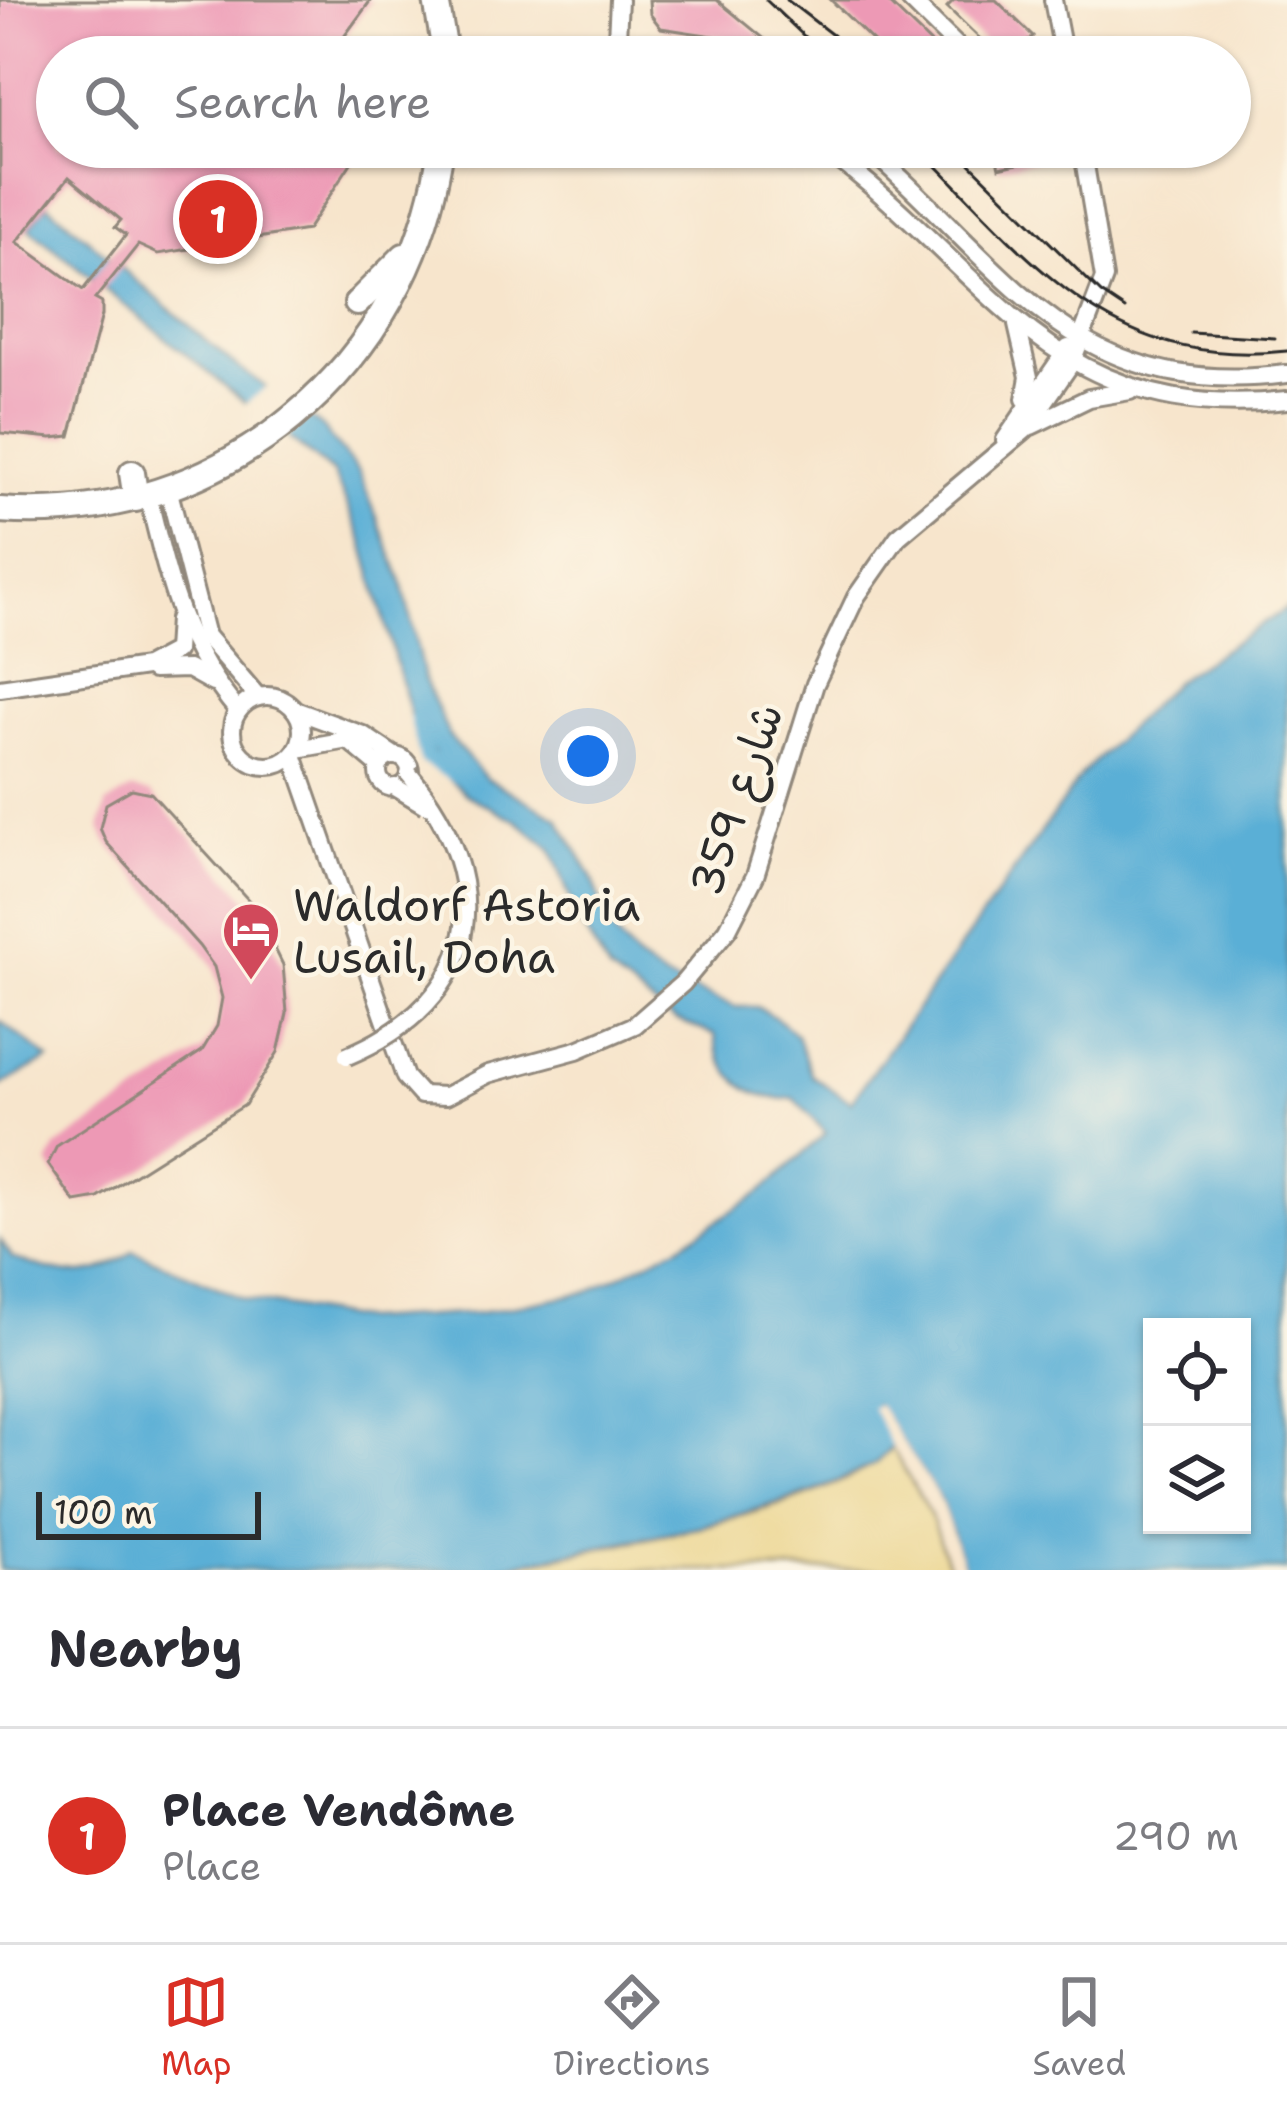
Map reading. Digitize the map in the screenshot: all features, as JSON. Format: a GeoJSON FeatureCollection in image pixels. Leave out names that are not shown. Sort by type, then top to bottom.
{"type":"FeatureCollection","features":[{"type":"Feature","properties":{"kind":"main road"},"geometry":{"type":"LineString","coordinates":[[436,0],[442,36]]}},
{"type":"Feature","properties":{"kind":"main road"},"geometry":{"type":"LineString","coordinates":[[0,510],[51,511],[146,490],[260,442],[315,399],[360,347],[418,242],[436,168]]}},
{"type":"Feature","properties":{"kind":"main road"},"geometry":{"type":"LineString","coordinates":[[357,302],[418,242]]}},
{"type":"Feature","properties":{"kind":"street"},"geometry":{"type":"LineString","coordinates":[[618,36],[619,0]]}},
{"type":"Feature","properties":{"kind":"street"},"geometry":{"type":"LineString","coordinates":[[910,0],[947,36]]}},
{"type":"Feature","properties":{"kind":"street"},"geometry":{"type":"LineString","coordinates":[[1053,0],[1060,36]]}},
{"type":"Feature","properties":{"kind":"street"},"geometry":{"type":"LineString","coordinates":[[845,168],[1016,324],[1066,358],[1131,390],[1222,404],[1287,400]]}},
{"type":"Feature","properties":{"kind":"street"},"geometry":{"type":"LineString","coordinates":[[889,168],[1031,307],[1078,340],[1125,360],[1191,376],[1287,374]]}},
{"type":"Feature","properties":{"kind":"street"},"geometry":{"type":"LineString","coordinates":[[1078,340],[1095,310],[1104,278],[1086,168]]}},
{"type":"Feature","properties":{"kind":"street","name":"شارع 359"},"geometry":{"type":"LineString","coordinates":[[1016,324],[1029,377],[1022,422]]}},
{"type":"Feature","properties":{"kind":"street","name":"شارع 359"},"geometry":{"type":"LineString","coordinates":[[295,752],[404,1078],[421,1095],[446,1096],[488,1074],[578,1050],[635,1024],[703,961],[744,904],[800,723],[856,597],[898,537],[1001,447],[1078,340]]}},
{"type":"Feature","properties":{"kind":"street"},"geometry":{"type":"LineString","coordinates":[[1022,422],[1089,398],[1131,390]]}},
{"type":"Feature","properties":{"kind":"street"},"geometry":{"type":"LineString","coordinates":[[146,490],[178,619],[216,685],[238,711]]}},
{"type":"Feature","properties":{"kind":"street"},"geometry":{"type":"LineString","coordinates":[[146,490],[206,636],[258,697]]}},
{"type":"Feature","properties":{"kind":"street"},"geometry":{"type":"LineString","coordinates":[[146,668],[176,651],[178,619]]}},
{"type":"Feature","properties":{"kind":"street"},"geometry":{"type":"LineString","coordinates":[[0,688],[146,668],[188,669],[216,685]]}},
{"type":"Feature","properties":{"kind":"street"},"geometry":{"type":"LineString","coordinates":[[295,752],[302,724],[283,699],[258,697],[238,711],[232,733],[245,758],[266,766],[295,752],[348,740],[386,761],[406,762],[402,781]]}},
{"type":"Feature","properties":{"kind":"street"},"geometry":{"type":"LineString","coordinates":[[295,710],[363,735],[386,761],[383,784],[402,781]]}},
{"type":"Feature","properties":{"kind":"street"},"geometry":{"type":"LineString","coordinates":[[346,1051],[394,1034],[431,1001],[463,935],[468,906],[462,860],[446,823],[402,781]]}},
{"type":"Feature","properties":{"kind":"sand"},"geometry":{"type":"Polygon","coordinates":[[[892,1448],[930,1515],[950,1570],[485,1570],[638,1541],[762,1510],[862,1471],[892,1448]]]}},
{"type":"Feature","properties":{"kind":"water"},"geometry":{"type":"Polygon","coordinates":[[[47,204],[236,366],[319,424],[359,472],[402,581],[424,678],[449,736],[486,778],[558,818],[591,875],[611,929],[636,959],[666,979],[735,1007],[757,1007],[779,1020],[797,1036],[812,1076],[851,1102],[1083,773],[1174,682],[1287,608],[1287,1570],[965,1570],[941,1501],[876,1403],[893,1446],[875,1464],[815,1491],[701,1526],[485,1570],[0,1570],[0,1239],[12,1258],[45,1268],[89,1272],[133,1251],[244,1299],[363,1320],[479,1313],[587,1292],[679,1246],[761,1192],[826,1133],[794,1098],[766,1096],[741,1084],[723,1063],[715,1035],[674,1019],[609,972],[579,921],[551,849],[517,821],[467,795],[448,777],[410,714],[363,542],[333,473],[29,228],[47,204]]]}},
{"type":"Feature","properties":{"kind":"water"},"geometry":{"type":"Polygon","coordinates":[[[0,1021],[49,1059],[0,1086],[0,1021]]]}},
{"type":"Feature","properties":{"kind":"pier"},"geometry":{"type":"Polygon","coordinates":[[[270,384],[313,414],[284,440],[241,408],[270,384]]]}},
{"type":"Feature","properties":{"kind":"pier"},"geometry":{"type":"Polygon","coordinates":[[[878,1404],[941,1501],[965,1570],[959,1570],[949,1532],[921,1477],[898,1444],[896,1454],[892,1448],[872,1408],[878,1404]]]}},
{"type":"Feature","properties":{"kind":"building"},"geometry":{"type":"Polygon","coordinates":[[[0,0],[371,0],[345,36],[36,36],[36,168],[348,168],[307,230],[158,254],[138,245],[95,299],[102,303],[102,315],[70,436],[0,433],[0,0]],[[69,177],[17,242],[83,290],[126,235],[115,227],[121,220],[69,177]]]}},
{"type":"Feature","properties":{"kind":"building"},"geometry":{"type":"Polygon","coordinates":[[[649,0],[717,0],[761,36],[713,36],[661,28],[650,14],[649,0]]]}},
{"type":"Feature","properties":{"kind":"building"},"geometry":{"type":"Polygon","coordinates":[[[831,0],[886,0],[923,36],[868,36],[831,0]]]}},
{"type":"Feature","properties":{"kind":"building"},"geometry":{"type":"Polygon","coordinates":[[[954,0],[996,0],[1033,36],[977,36],[947,7],[954,0]]]}},
{"type":"Feature","properties":{"kind":"building","name":"Waldorf Astoria Lusail, Doha"},"geometry":{"type":"Polygon","coordinates":[[[132,789],[151,793],[254,906],[283,965],[287,1013],[278,1052],[245,1105],[98,1198],[75,1202],[48,1164],[57,1146],[202,1051],[217,1026],[222,998],[214,967],[199,946],[106,842],[100,828],[106,804],[132,789]]]}},
{"type":"Feature","properties":{"kind":"waterway"},"geometry":{"type":"LineString","coordinates":[[417,718],[427,758],[459,777]]}},
{"type":"Feature","properties":{"kind":"tram line"},"geometry":{"type":"LineString","coordinates":[[766,0],[804,36]]}},
{"type":"Feature","properties":{"kind":"tram line"},"geometry":{"type":"LineString","coordinates":[[787,0],[834,36]]}},
{"type":"Feature","properties":{"kind":"tram line"},"geometry":{"type":"LineString","coordinates":[[938,168],[1038,267],[1078,299],[1122,325],[1170,343],[1225,352],[1287,351]]}},
{"type":"Feature","properties":{"kind":"tram line"},"geometry":{"type":"LineString","coordinates":[[974,168],[1101,293],[1125,309]]}},
{"type":"Feature","properties":{"kind":"tram line"},"geometry":{"type":"LineString","coordinates":[[1191,333],[1275,338]]}},
{"type":"Feature","properties":{"kind":"place","name":"Place Vendôme"},"geometry":{"type":"Point","coordinates":[218,219]}},
{"type":"Feature","properties":{"kind":"place","name":"Waldorf Astoria Lusail, Doha"},"geometry":{"type":"Point","coordinates":[251,982]}}]}
